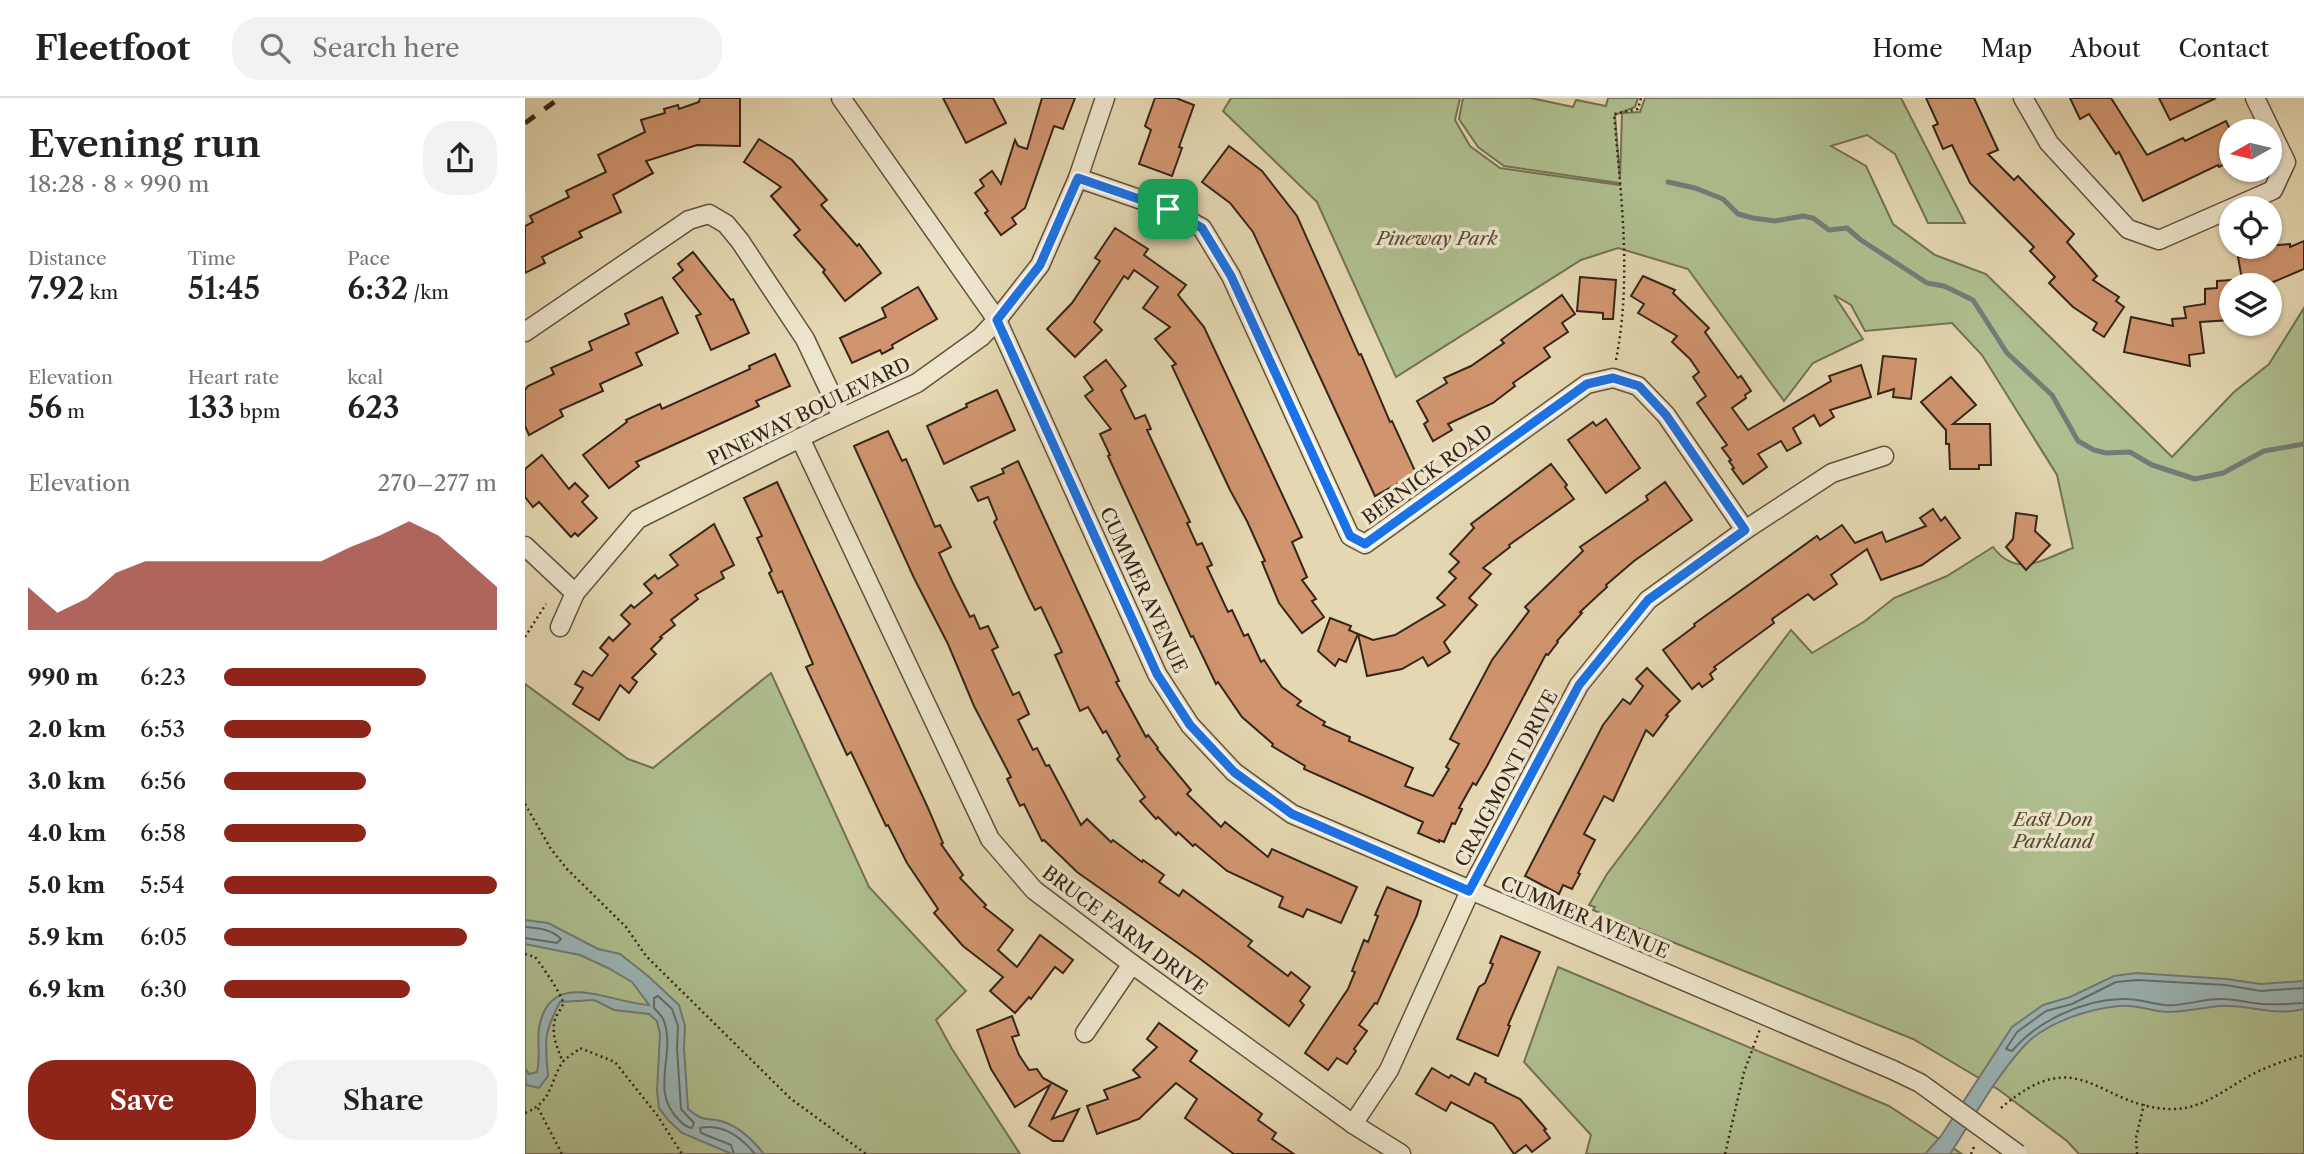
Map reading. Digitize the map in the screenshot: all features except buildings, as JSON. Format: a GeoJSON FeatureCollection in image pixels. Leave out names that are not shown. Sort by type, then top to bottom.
{"type":"FeatureCollection","features":[{"type":"Feature","properties":{"kind":"street","name":"CUMMER AVENUE"},"geometry":{"type":"LineString","coordinates":[[841,98],[997,320],[1157,674],[1190,725],[1234,772],[1292,814],[1920,1083],[2018,1154]]}},
{"type":"Feature","properties":{"kind":"street","name":"PINEWAY BOULEVARD"},"geometry":{"type":"LineString","coordinates":[[560,627],[575,593],[638,519],[917,383],[981,337],[1040,265],[1078,178],[1105,98]]}},
{"type":"Feature","properties":{"kind":"street"},"geometry":{"type":"LineString","coordinates":[[2023,98],[2049,143],[2128,229],[2159,240],[2273,190],[2285,162],[2255,98]]}},
{"type":"Feature","properties":{"kind":"street","name":"BERNICK ROAD"},"geometry":{"type":"LineString","coordinates":[[1078,178],[1168,209],[1202,228],[1231,276],[1350,536],[1365,544],[1587,384],[1613,378]]}},
{"type":"Feature","properties":{"kind":"street"},"geometry":{"type":"LineString","coordinates":[[525,332],[689,220],[709,214],[726,224],[740,241],[806,339],[842,418]]}},
{"type":"Feature","properties":{"kind":"street"},"geometry":{"type":"LineString","coordinates":[[1613,378],[1639,386],[1666,415],[1745,530]]}},
{"type":"Feature","properties":{"kind":"street","name":"BRUCE FARM DRIVE"},"geometry":{"type":"LineString","coordinates":[[800,438],[990,839],[1034,890],[1353,1124],[1401,1154]]}},
{"type":"Feature","properties":{"kind":"street","name":"CRAIGMONT DRIVE"},"geometry":{"type":"LineString","coordinates":[[1353,1124],[1389,1070],[1469,891],[1579,685],[1648,600],[1745,530],[1832,473],[1884,456]]}},
{"type":"Feature","properties":{"kind":"street"},"geometry":{"type":"LineString","coordinates":[[525,546],[575,593]]}},
{"type":"Feature","properties":{"kind":"street"},"geometry":{"type":"LineString","coordinates":[[1085,1033],[1132,964]]}},
{"type":"Feature","properties":{"kind":"path"},"geometry":{"type":"LineString","coordinates":[[1613,378],[1621,337],[1626,251],[1614,114],[1639,109],[1641,98]]}},
{"type":"Feature","properties":{"kind":"path"},"geometry":{"type":"LineString","coordinates":[[525,638],[546,604]]}},
{"type":"Feature","properties":{"kind":"path"},"geometry":{"type":"LineString","coordinates":[[525,804],[551,849],[567,869],[626,927],[646,956],[790,1098],[863,1153]]}},
{"type":"Feature","properties":{"kind":"path"},"geometry":{"type":"LineString","coordinates":[[525,954],[534,957],[542,966],[544,974],[560,992],[563,1004],[555,1020],[554,1033],[563,1062]]}},
{"type":"Feature","properties":{"kind":"path"},"geometry":{"type":"LineString","coordinates":[[1725,1154],[1744,1072],[1765,1016]]}},
{"type":"Feature","properties":{"kind":"path"},"geometry":{"type":"LineString","coordinates":[[525,1113],[537,1108],[551,1090],[563,1062],[580,1048],[615,1062],[657,1115],[682,1154]]}},
{"type":"Feature","properties":{"kind":"path"},"geometry":{"type":"LineString","coordinates":[[2001,1108],[2019,1093],[2051,1078],[2070,1078],[2083,1080],[2144,1104],[2176,1109],[2198,1105],[2251,1075],[2304,1055]]}},
{"type":"Feature","properties":{"kind":"path"},"geometry":{"type":"LineString","coordinates":[[2137,1154],[2136,1138],[2144,1104]]}},
{"type":"Feature","properties":{"kind":"path"},"geometry":{"type":"LineString","coordinates":[[537,1108],[562,1154]]}},
{"type":"Feature","properties":{"kind":"path"},"geometry":{"type":"LineString","coordinates":[[1971,1154],[1974,1147]]}},
{"type":"Feature","properties":{"kind":"green space","name":"East Don Parkland"},"geometry":{"type":"Polygon","coordinates":[[[1231,98],[1460,98],[1455,120],[1470,146],[1500,168],[1620,185],[1504,166],[1478,147],[1459,119],[1463,98],[1531,98],[1573,107],[1576,100],[1606,106],[1608,98],[1638,98],[1635,107],[1615,115],[1620,178],[1622,113],[1640,112],[1645,98],[1901,98],[1965,223],[1928,223],[1895,154],[1867,135],[1831,146],[1866,166],[1893,224],[1935,255],[1986,274],[2172,457],[2234,392],[2269,364],[2304,308],[2304,1154],[2079,1154],[2067,1141],[1999,1090],[1913,1039],[1593,910],[1595,907],[1589,905],[1607,874],[1791,630],[1812,653],[1865,621],[1894,598],[1947,576],[1993,547],[2002,557],[2021,564],[2041,561],[2073,548],[2057,475],[1982,355],[1952,323],[1865,331],[1851,305],[1834,295],[1863,339],[1813,363],[1784,401],[1688,269],[1618,248],[1581,260],[1396,377],[1317,202],[1223,111],[1231,98]]]}},
{"type":"Feature","properties":{"kind":"green space"},"geometry":{"type":"Polygon","coordinates":[[[771,673],[869,887],[966,991],[936,1020],[1020,1154],[525,1154],[525,684],[628,759],[653,768],[771,673]]]}},
{"type":"Feature","properties":{"kind":"green space"},"geometry":{"type":"Polygon","coordinates":[[[1558,967],[1889,1106],[1962,1154],[1586,1154],[1591,1135],[1524,1062],[1558,967]]]}},
{"type":"Feature","properties":{"kind":"water"},"geometry":{"type":"Polygon","coordinates":[[[525,920],[548,923],[598,949],[620,954],[679,1005],[685,1026],[688,1109],[703,1118],[718,1120],[736,1128],[751,1139],[764,1154],[732,1154],[682,1133],[669,1121],[659,1108],[657,1091],[660,1034],[657,1021],[649,1014],[614,1010],[594,1000],[560,1002],[547,1038],[548,1076],[539,1088],[526,1085],[525,1068],[529,1074],[537,1072],[539,1028],[545,1009],[555,998],[568,993],[583,992],[649,1005],[632,982],[608,968],[580,955],[525,944],[525,920]]]}},
{"type":"Feature","properties":{"kind":"water"},"geometry":{"type":"Polygon","coordinates":[[[2136,973],[2261,984],[2304,981],[2304,1009],[2283,1012],[2219,1006],[2166,1012],[2125,1006],[2094,1010],[2069,1018],[2035,1036],[2015,1056],[1950,1154],[1925,1154],[1941,1136],[2012,1027],[2043,1005],[2070,997],[2114,976],[2136,973]]]}},
{"type":"Feature","properties":{"kind":"waterway"},"geometry":{"type":"LineString","coordinates":[[1668,182],[1695,188],[1723,199],[1738,214],[1753,218],[1775,221],[1803,216],[1813,218],[1829,230],[1847,228],[1927,283],[1944,286],[1973,300],[2007,353],[2052,395],[2078,441],[2094,450],[2106,453],[2130,452],[2152,465],[2195,479],[2223,473],[2264,451],[2304,444]]}},
{"type":"Feature","properties":{"kind":"railway"},"geometry":{"type":"LineString","coordinates":[[525,123],[560,98]]}},
{"type":"Feature","properties":{"kind":"route"},"geometry":{"type":"LineString","coordinates":[[1078,178],[1168,209],[1202,228],[1231,276],[1350,536],[1365,544],[1587,384],[1613,378],[1639,386],[1666,415],[1745,530],[1648,600],[1579,685],[1469,891],[1292,814],[1234,772],[1190,725],[1157,674],[997,320],[1040,265],[1078,178]]}},
{"type":"Feature","properties":{"kind":"park label","name":"Pineway Park"},"geometry":{"type":"Point","coordinates":[1437,238]}}]}
